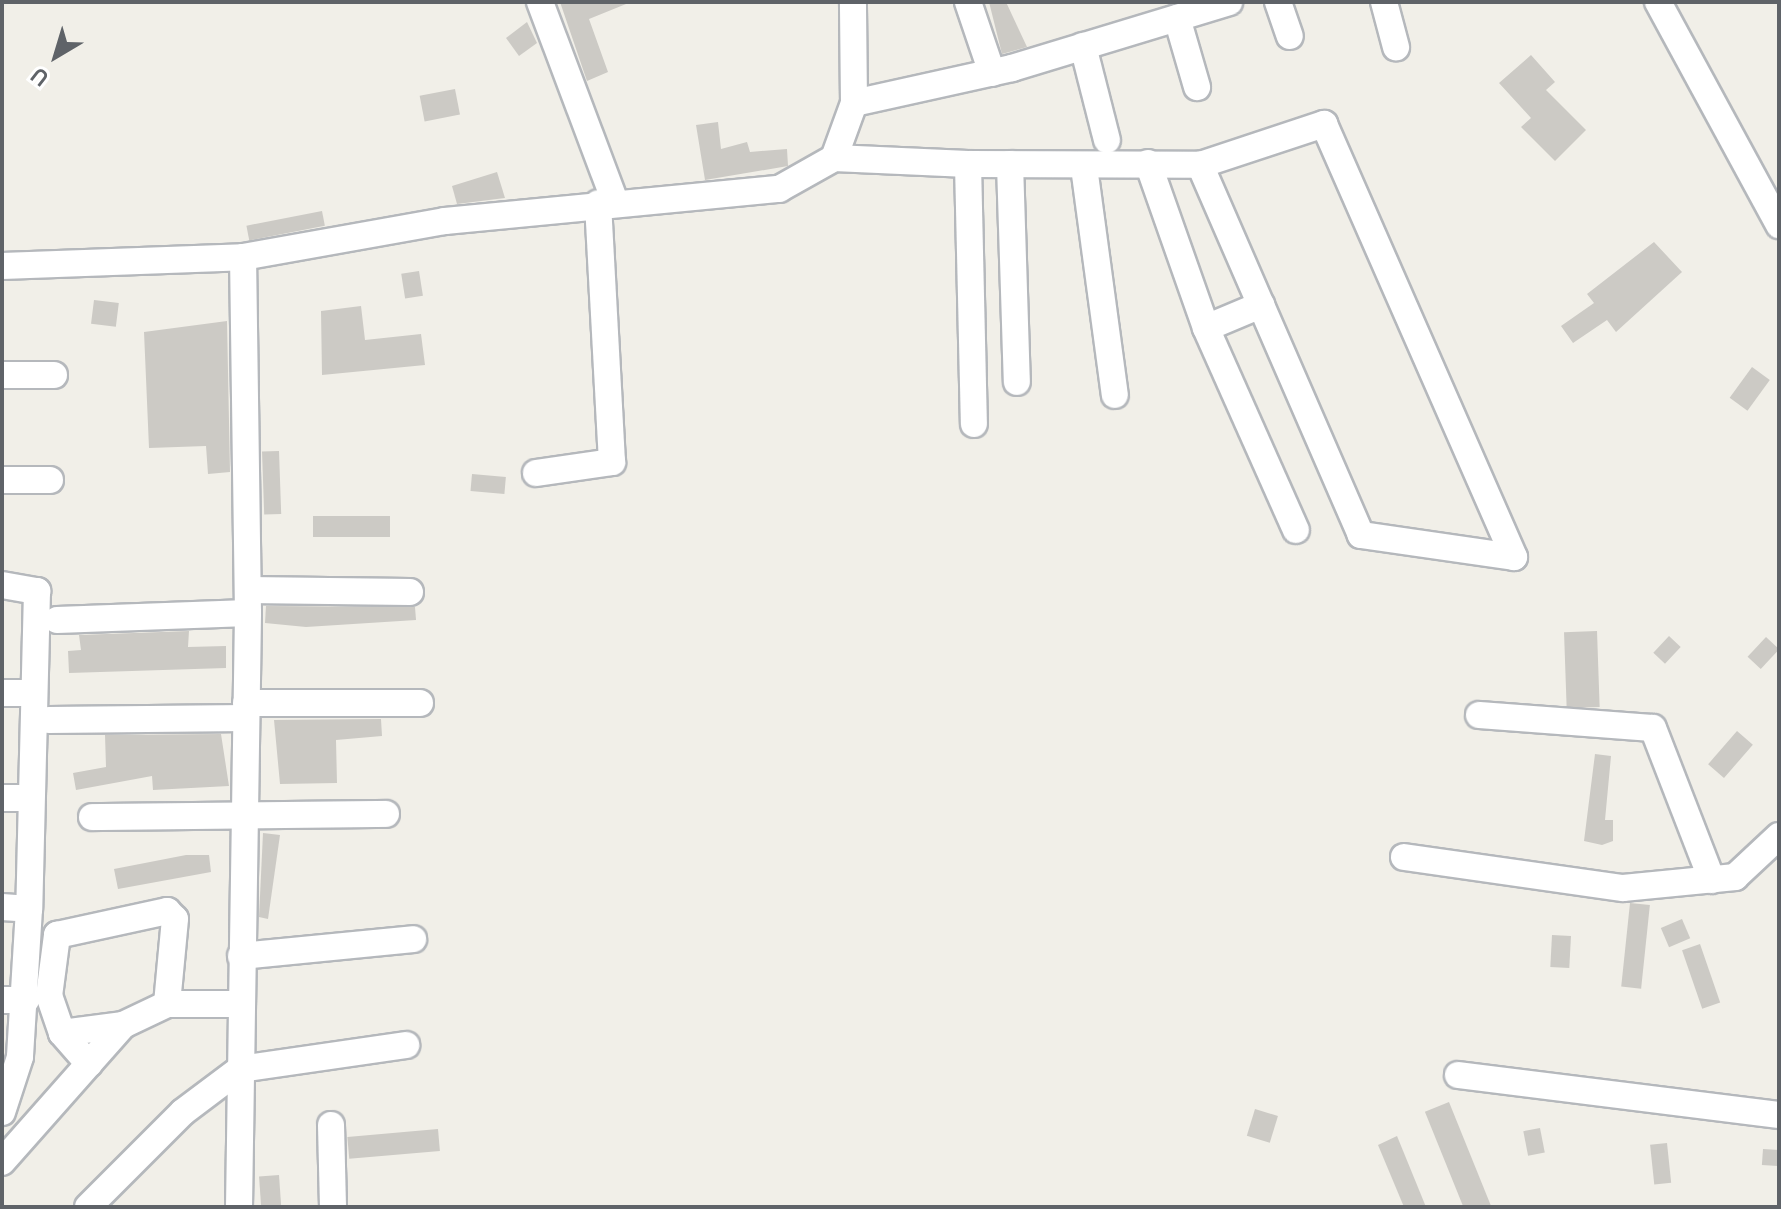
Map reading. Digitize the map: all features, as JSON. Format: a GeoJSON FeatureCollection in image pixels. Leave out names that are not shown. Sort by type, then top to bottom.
{"type":"FeatureCollection","features":[{"type":"Feature","properties":{"kind":"street"},"geometry":{"type":"LineString","coordinates":[[536,473],[612,462],[606,203],[540,2]]}},
{"type":"Feature","properties":{"kind":"street"},"geometry":{"type":"LineString","coordinates":[[834,158],[854,103],[853,2]]}},
{"type":"Feature","properties":{"kind":"street"},"geometry":{"type":"LineString","coordinates":[[968,2],[992,73]]}},
{"type":"Feature","properties":{"kind":"street"},"geometry":{"type":"LineString","coordinates":[[854,103],[992,73],[1229,2]]}},
{"type":"Feature","properties":{"kind":"street"},"geometry":{"type":"LineString","coordinates":[[1278,2],[1290,36]]}},
{"type":"Feature","properties":{"kind":"street"},"geometry":{"type":"LineString","coordinates":[[1384,2],[1396,47]]}},
{"type":"Feature","properties":{"kind":"street"},"geometry":{"type":"LineString","coordinates":[[1658,2],[1779,225]]}},
{"type":"Feature","properties":{"kind":"street"},"geometry":{"type":"LineString","coordinates":[[1177,18],[1197,87]]}},
{"type":"Feature","properties":{"kind":"street"},"geometry":{"type":"LineString","coordinates":[[1083,46],[1107,140]]}},
{"type":"Feature","properties":{"kind":"street"},"geometry":{"type":"LineString","coordinates":[[2,266],[243,257],[606,203],[779,189],[834,158],[1084,167],[1148,163],[1200,165],[1324,124],[1514,557],[1361,535],[1200,165]]}},
{"type":"Feature","properties":{"kind":"street"},"geometry":{"type":"LineString","coordinates":[[1148,163],[1206,328],[1296,530]]}},
{"type":"Feature","properties":{"kind":"street"},"geometry":{"type":"LineString","coordinates":[[968,164],[974,424]]}},
{"type":"Feature","properties":{"kind":"street"},"geometry":{"type":"LineString","coordinates":[[1010,164],[1017,382]]}},
{"type":"Feature","properties":{"kind":"street"},"geometry":{"type":"LineString","coordinates":[[1084,167],[1115,395]]}},
{"type":"Feature","properties":{"kind":"street"},"geometry":{"type":"LineString","coordinates":[[239,1207],[248,602],[243,257]]}},
{"type":"Feature","properties":{"kind":"street"},"geometry":{"type":"LineString","coordinates":[[1206,328],[1261,305]]}},
{"type":"Feature","properties":{"kind":"street"},"geometry":{"type":"LineString","coordinates":[[2,375],[54,375]]}},
{"type":"Feature","properties":{"kind":"street"},"geometry":{"type":"LineString","coordinates":[[2,480],[50,480]]}},
{"type":"Feature","properties":{"kind":"street"},"geometry":{"type":"LineString","coordinates":[[2,585],[37,591],[29,909],[14,1000],[3,1108]]}},
{"type":"Feature","properties":{"kind":"street"},"geometry":{"type":"LineString","coordinates":[[57,620],[248,602],[410,592]]}},
{"type":"Feature","properties":{"kind":"street"},"geometry":{"type":"LineString","coordinates":[[2,693],[34,693]]}},
{"type":"Feature","properties":{"kind":"street"},"geometry":{"type":"LineString","coordinates":[[49,720],[420,703]]}},
{"type":"Feature","properties":{"kind":"street"},"geometry":{"type":"LineString","coordinates":[[1479,715],[1653,728],[1712,880]]}},
{"type":"Feature","properties":{"kind":"street"},"geometry":{"type":"LineString","coordinates":[[2,798],[31,798]]}},
{"type":"Feature","properties":{"kind":"street"},"geometry":{"type":"LineString","coordinates":[[92,817],[386,814]]}},
{"type":"Feature","properties":{"kind":"street"},"geometry":{"type":"LineString","coordinates":[[1404,857],[1623,888],[1735,877],[1779,836]]}},
{"type":"Feature","properties":{"kind":"street"},"geometry":{"type":"LineString","coordinates":[[2,907],[29,909]]}},
{"type":"Feature","properties":{"kind":"street"},"geometry":{"type":"LineString","coordinates":[[89,1064],[62,1033],[49,996],[57,935],[167,911],[175,919],[167,1004]]}},
{"type":"Feature","properties":{"kind":"street"},"geometry":{"type":"LineString","coordinates":[[241,956],[413,939]]}},
{"type":"Feature","properties":{"kind":"street"},"geometry":{"type":"LineString","coordinates":[[62,1033],[123,1025],[167,1004],[241,1004]]}},
{"type":"Feature","properties":{"kind":"street"},"geometry":{"type":"LineString","coordinates":[[2,1162],[123,1025]]}},
{"type":"Feature","properties":{"kind":"street"},"geometry":{"type":"LineString","coordinates":[[88,1207],[183,1112],[240,1069],[406,1045]]}},
{"type":"Feature","properties":{"kind":"street"},"geometry":{"type":"LineString","coordinates":[[1458,1075],[1779,1115]]}},
{"type":"Feature","properties":{"kind":"street"},"geometry":{"type":"LineString","coordinates":[[331,1125],[333,1207]]}},
{"type":"Feature","properties":{"kind":"building"},"geometry":{"type":"Polygon","coordinates":[[[560,2],[631,2],[589,19],[608,72],[587,81],[560,2]]]}},
{"type":"Feature","properties":{"kind":"building"},"geometry":{"type":"Polygon","coordinates":[[[989,2],[1006,2],[1027,47],[1002,54],[989,2]]]}},
{"type":"Feature","properties":{"kind":"building"},"geometry":{"type":"Polygon","coordinates":[[[527,22],[537,43],[519,56],[506,38],[527,22]]]}},
{"type":"Feature","properties":{"kind":"building"},"geometry":{"type":"Polygon","coordinates":[[[1531,55],[1555,82],[1546,90],[1586,130],[1555,161],[1521,127],[1531,118],[1499,83],[1531,55]]]}},
{"type":"Feature","properties":{"kind":"building"},"geometry":{"type":"Polygon","coordinates":[[[455,89],[460,115],[425,121],[420,96],[455,89]]]}},
{"type":"Feature","properties":{"kind":"building"},"geometry":{"type":"Polygon","coordinates":[[[718,122],[721,149],[747,142],[750,152],[787,149],[788,166],[705,180],[696,125],[718,122]]]}},
{"type":"Feature","properties":{"kind":"building"},"geometry":{"type":"Polygon","coordinates":[[[497,172],[505,198],[457,204],[452,186],[497,172]]]}},
{"type":"Feature","properties":{"kind":"building"},"geometry":{"type":"Polygon","coordinates":[[[322,211],[325,226],[249,240],[246,226],[322,211]]]}},
{"type":"Feature","properties":{"kind":"building"},"geometry":{"type":"Polygon","coordinates":[[[1654,242],[1682,272],[1616,332],[1607,320],[1573,343],[1561,326],[1594,303],[1587,294],[1654,242]]]}},
{"type":"Feature","properties":{"kind":"building"},"geometry":{"type":"Polygon","coordinates":[[[419,271],[423,296],[405,299],[401,274],[419,271]]]}},
{"type":"Feature","properties":{"kind":"building"},"geometry":{"type":"Polygon","coordinates":[[[94,300],[119,303],[116,327],[91,324],[94,300]]]}},
{"type":"Feature","properties":{"kind":"building"},"geometry":{"type":"Polygon","coordinates":[[[361,306],[365,340],[421,334],[425,365],[322,375],[321,311],[361,306]]]}},
{"type":"Feature","properties":{"kind":"building"},"geometry":{"type":"Polygon","coordinates":[[[227,321],[230,472],[208,474],[206,446],[149,448],[144,332],[227,321]]]}},
{"type":"Feature","properties":{"kind":"building"},"geometry":{"type":"Polygon","coordinates":[[[1752,367],[1770,380],[1747,411],[1730,398],[1752,367]]]}},
{"type":"Feature","properties":{"kind":"building"},"geometry":{"type":"Polygon","coordinates":[[[279,451],[281,514],[264,515],[262,452],[279,451]]]}},
{"type":"Feature","properties":{"kind":"building"},"geometry":{"type":"Polygon","coordinates":[[[472,474],[506,477],[504,494],[471,491],[472,474]]]}},
{"type":"Feature","properties":{"kind":"building"},"geometry":{"type":"Polygon","coordinates":[[[313,516],[390,516],[390,537],[313,537],[313,516]]]}},
{"type":"Feature","properties":{"kind":"building"},"geometry":{"type":"Polygon","coordinates":[[[266,606],[415,607],[416,620],[306,627],[265,623],[266,606]]]}},
{"type":"Feature","properties":{"kind":"building"},"geometry":{"type":"Polygon","coordinates":[[[189,631],[188,647],[226,646],[226,668],[69,673],[68,651],[81,650],[79,635],[189,631]]]}},
{"type":"Feature","properties":{"kind":"building"},"geometry":{"type":"Polygon","coordinates":[[[1597,631],[1600,707],[1567,708],[1564,632],[1597,631]]]}},
{"type":"Feature","properties":{"kind":"building"},"geometry":{"type":"Polygon","coordinates":[[[1669,636],[1681,647],[1665,664],[1653,653],[1669,636]]]}},
{"type":"Feature","properties":{"kind":"building"},"geometry":{"type":"Polygon","coordinates":[[[1766,637],[1779,649],[1761,669],[1748,657],[1766,637]]]}},
{"type":"Feature","properties":{"kind":"building"},"geometry":{"type":"Polygon","coordinates":[[[381,719],[382,736],[336,740],[337,783],[280,784],[274,720],[381,719]]]}},
{"type":"Feature","properties":{"kind":"building"},"geometry":{"type":"Polygon","coordinates":[[[1737,731],[1753,745],[1724,778],[1708,764],[1737,731]]]}},
{"type":"Feature","properties":{"kind":"building"},"geometry":{"type":"Polygon","coordinates":[[[221,734],[229,786],[153,790],[152,776],[76,790],[73,773],[106,767],[105,735],[221,734]]]}},
{"type":"Feature","properties":{"kind":"building"},"geometry":{"type":"Polygon","coordinates":[[[1595,754],[1611,756],[1605,820],[1613,820],[1613,841],[1602,845],[1584,841],[1595,754]]]}},
{"type":"Feature","properties":{"kind":"building"},"geometry":{"type":"Polygon","coordinates":[[[263,833],[280,835],[268,919],[259,917],[263,833]]]}},
{"type":"Feature","properties":{"kind":"building"},"geometry":{"type":"Polygon","coordinates":[[[186,855],[209,855],[211,872],[118,889],[114,869],[186,855]]]}},
{"type":"Feature","properties":{"kind":"building"},"geometry":{"type":"Polygon","coordinates":[[[1630,903],[1650,905],[1641,989],[1621,987],[1630,903]]]}},
{"type":"Feature","properties":{"kind":"building"},"geometry":{"type":"Polygon","coordinates":[[[1682,919],[1690,938],[1669,947],[1661,928],[1682,919]]]}},
{"type":"Feature","properties":{"kind":"building"},"geometry":{"type":"Polygon","coordinates":[[[1552,935],[1571,936],[1569,968],[1550,967],[1552,935]]]}},
{"type":"Feature","properties":{"kind":"building"},"geometry":{"type":"Polygon","coordinates":[[[1700,944],[1720,1003],[1702,1009],[1682,950],[1700,944]]]}},
{"type":"Feature","properties":{"kind":"building"},"geometry":{"type":"Polygon","coordinates":[[[1449,1102],[1491,1207],[1463,1207],[1425,1112],[1449,1102]]]}},
{"type":"Feature","properties":{"kind":"building"},"geometry":{"type":"Polygon","coordinates":[[[1255,1109],[1278,1116],[1270,1143],[1247,1136],[1255,1109]]]}},
{"type":"Feature","properties":{"kind":"building"},"geometry":{"type":"Polygon","coordinates":[[[1540,1128],[1545,1153],[1528,1156],[1523,1131],[1540,1128]]]}},
{"type":"Feature","properties":{"kind":"building"},"geometry":{"type":"Polygon","coordinates":[[[438,1129],[440,1151],[349,1159],[347,1137],[438,1129]]]}},
{"type":"Feature","properties":{"kind":"building"},"geometry":{"type":"Polygon","coordinates":[[[1397,1136],[1426,1207],[1404,1207],[1378,1145],[1397,1136]]]}},
{"type":"Feature","properties":{"kind":"building"},"geometry":{"type":"Polygon","coordinates":[[[1667,1143],[1671,1183],[1654,1185],[1650,1145],[1667,1143]]]}},
{"type":"Feature","properties":{"kind":"building"},"geometry":{"type":"Polygon","coordinates":[[[1763,1149],[1779,1150],[1778,1166],[1762,1165],[1763,1149]]]}},
{"type":"Feature","properties":{"kind":"building"},"geometry":{"type":"Polygon","coordinates":[[[279,1175],[281,1207],[261,1207],[259,1176],[279,1175]]]}}]}
